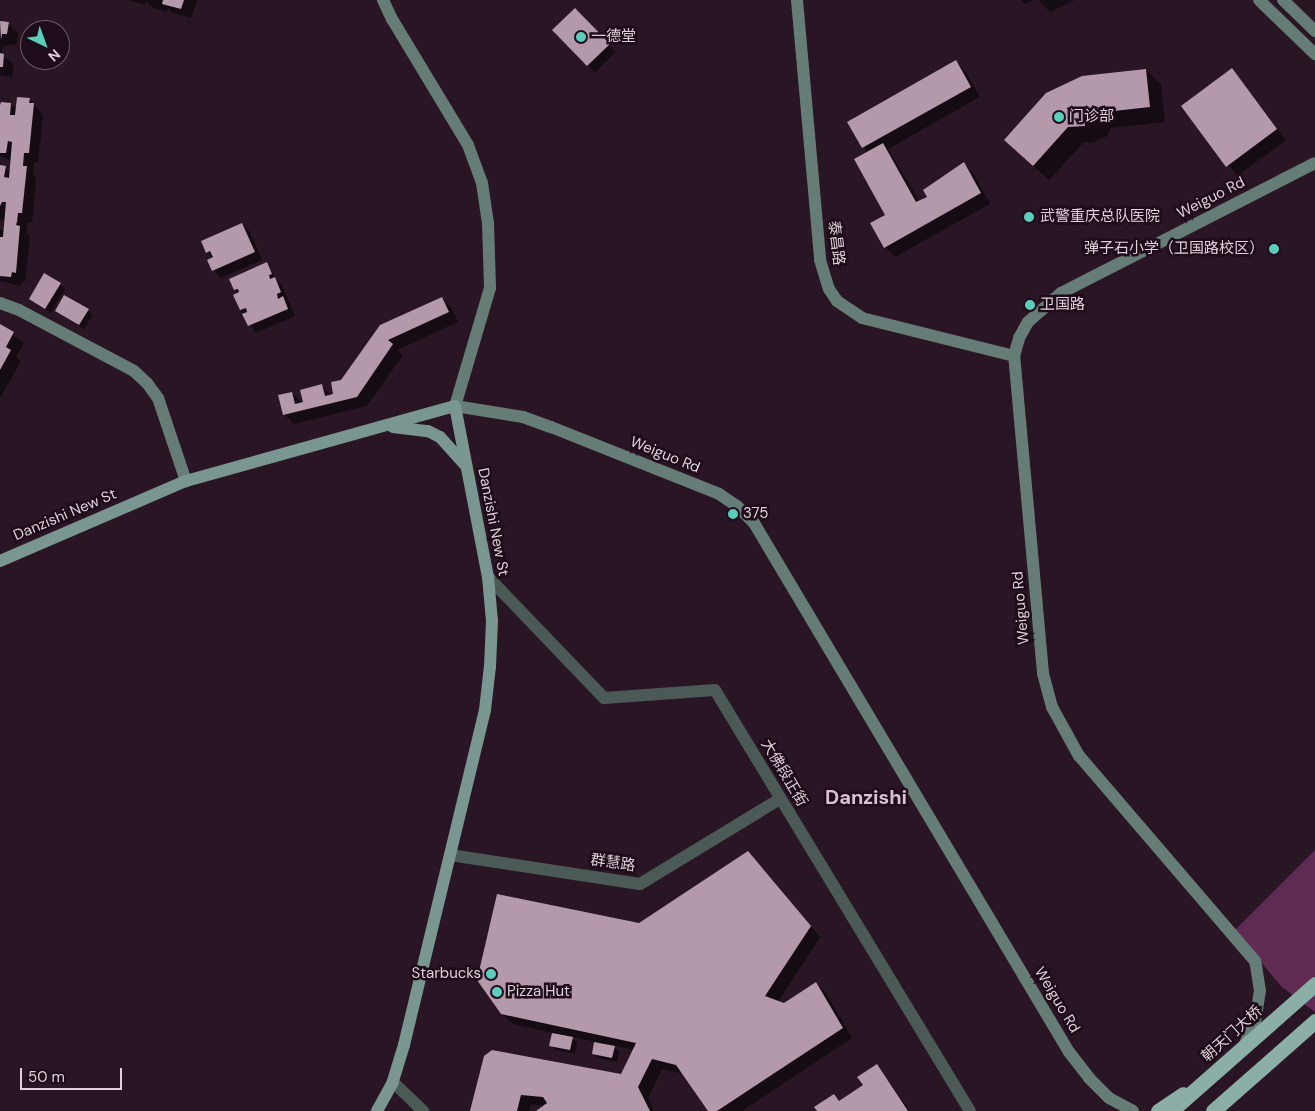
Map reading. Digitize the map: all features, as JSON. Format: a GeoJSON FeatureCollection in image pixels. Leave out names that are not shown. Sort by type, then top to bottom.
{"type":"FeatureCollection","features":[{"type":"Feature","properties":{"kind":"highway","name":"朝天门大桥"},"geometry":{"type":"LineString","coordinates":[[1172,1111],[1315,984]]}},
{"type":"Feature","properties":{"kind":"highway"},"geometry":{"type":"LineString","coordinates":[[1213,1111],[1315,1021]]}},
{"type":"Feature","properties":{"kind":"highway"},"geometry":{"type":"LineString","coordinates":[[1158,1111],[1221,1067]]}},
{"type":"Feature","properties":{"kind":"main road","name":"Danzishi New St"},"geometry":{"type":"LineString","coordinates":[[0,561],[186,481],[455,406],[488,577],[492,621],[485,710],[393,1082],[377,1111]]}},
{"type":"Feature","properties":{"kind":"main road"},"geometry":{"type":"LineString","coordinates":[[384,426],[414,428],[440,437],[452,446],[467,468]]}},
{"type":"Feature","properties":{"kind":"street"},"geometry":{"type":"LineString","coordinates":[[383,0],[392,19],[468,145],[482,183],[488,223],[490,288],[455,406]]}},
{"type":"Feature","properties":{"kind":"street","name":"泰昌路"},"geometry":{"type":"LineString","coordinates":[[797,0],[820,260],[829,289],[837,302],[862,318],[1014,356]]}},
{"type":"Feature","properties":{"kind":"street"},"geometry":{"type":"LineString","coordinates":[[1259,0],[1315,54]]}},
{"type":"Feature","properties":{"kind":"street"},"geometry":{"type":"LineString","coordinates":[[1283,0],[1315,31]]}},
{"type":"Feature","properties":{"kind":"street","name":"Weiguo Rd"},"geometry":{"type":"LineString","coordinates":[[1168,1111],[1200,1092],[1242,1052],[1255,1022],[1259,999],[1255,961],[1078,756],[1052,707],[1043,673],[1014,356],[1018,338],[1028,322],[1061,293],[1315,164]]}},
{"type":"Feature","properties":{"kind":"street"},"geometry":{"type":"LineString","coordinates":[[0,303],[20,310],[125,366],[147,383],[158,398],[186,481]]}},
{"type":"Feature","properties":{"kind":"street","name":"Weiguo Rd"},"geometry":{"type":"LineString","coordinates":[[455,406],[522,417],[551,427],[719,494],[748,517],[1069,1052],[1089,1078],[1109,1098],[1134,1111]]}},
{"type":"Feature","properties":{"kind":"street","name":"大佛段正街"},"geometry":{"type":"LineString","coordinates":[[488,577],[604,698],[715,690],[970,1111]]}},
{"type":"Feature","properties":{"kind":"street","name":"群慧路"},"geometry":{"type":"LineString","coordinates":[[450,855],[640,884],[780,799]]}},
{"type":"Feature","properties":{"kind":"street"},"geometry":{"type":"LineString","coordinates":[[393,1082],[423,1111]]}},
{"type":"Feature","properties":{"kind":"shaded area"},"geometry":{"type":"Polygon","coordinates":[[[1315,850],[1315,1012],[1282,987],[1234,931],[1315,850]]]}},
{"type":"Feature","properties":{"kind":"building"},"geometry":{"type":"Polygon","coordinates":[[[163,0],[184,0],[181,9],[162,4],[163,0]]]}},
{"type":"Feature","properties":{"kind":"building","name":"一德堂"},"geometry":{"type":"Polygon","coordinates":[[[575,8],[610,44],[587,66],[552,30],[575,8]]]}},
{"type":"Feature","properties":{"kind":"building"},"geometry":{"type":"Polygon","coordinates":[[[0,21],[9,22],[7,34],[2,34],[1,40],[0,21]]]}},
{"type":"Feature","properties":{"kind":"building"},"geometry":{"type":"Polygon","coordinates":[[[0,53],[4,54],[3,67],[0,67],[0,53]]]}},
{"type":"Feature","properties":{"kind":"building"},"geometry":{"type":"Polygon","coordinates":[[[956,60],[971,87],[862,148],[847,122],[956,60]]]}},
{"type":"Feature","properties":{"kind":"building"},"geometry":{"type":"Polygon","coordinates":[[[1232,68],[1277,129],[1226,167],[1181,106],[1232,68]]]}},
{"type":"Feature","properties":{"kind":"building","name":"门诊部"},"geometry":{"type":"Polygon","coordinates":[[[1146,69],[1150,107],[1096,113],[1085,126],[1068,127],[1033,166],[1004,140],[1046,93],[1082,76],[1146,69]]]}},
{"type":"Feature","properties":{"kind":"building"},"geometry":{"type":"Polygon","coordinates":[[[17,97],[30,98],[29,103],[34,103],[29,153],[24,153],[23,166],[27,166],[22,213],[18,213],[16,225],[20,226],[16,273],[12,272],[11,277],[0,276],[0,237],[3,237],[6,202],[2,202],[0,206],[0,165],[6,166],[4,177],[9,178],[12,142],[8,141],[6,153],[0,153],[0,105],[1,102],[11,103],[10,115],[15,115],[17,97]]]}},
{"type":"Feature","properties":{"kind":"building"},"geometry":{"type":"Polygon","coordinates":[[[883,143],[916,202],[927,197],[923,190],[964,162],[981,193],[884,248],[870,223],[885,215],[854,159],[883,143]]]}},
{"type":"Feature","properties":{"kind":"building"},"geometry":{"type":"Polygon","coordinates":[[[242,223],[255,252],[212,271],[207,260],[213,257],[210,251],[206,253],[201,241],[242,223]]]}},
{"type":"Feature","properties":{"kind":"building"},"geometry":{"type":"Polygon","coordinates":[[[267,262],[272,274],[269,275],[270,279],[275,277],[281,292],[277,294],[278,299],[283,296],[288,309],[248,326],[242,314],[247,312],[246,308],[240,310],[233,295],[239,292],[238,289],[234,290],[229,279],[267,262]]]}},
{"type":"Feature","properties":{"kind":"building"},"geometry":{"type":"Polygon","coordinates":[[[44,273],[61,283],[45,309],[29,299],[44,273]]]}},
{"type":"Feature","properties":{"kind":"building"},"geometry":{"type":"Polygon","coordinates":[[[64,295],[89,309],[79,325],[55,311],[64,295]]]}},
{"type":"Feature","properties":{"kind":"building"},"geometry":{"type":"Polygon","coordinates":[[[442,297],[449,312],[388,340],[393,344],[357,397],[283,415],[278,395],[292,392],[295,404],[303,402],[300,390],[322,384],[325,396],[333,394],[331,382],[341,380],[380,325],[442,297]]]}},
{"type":"Feature","properties":{"kind":"building"},"geometry":{"type":"Polygon","coordinates":[[[0,324],[14,332],[6,347],[11,350],[0,370],[0,324]]]}},
{"type":"Feature","properties":{"kind":"building"},"geometry":{"type":"Polygon","coordinates":[[[748,851],[811,926],[765,996],[784,1003],[816,982],[843,1028],[717,1111],[708,1111],[676,1065],[652,1059],[638,1087],[650,1111],[536,1111],[547,1103],[543,1097],[521,1095],[517,1111],[470,1111],[484,1056],[492,1050],[621,1074],[636,1043],[501,1014],[477,980],[497,894],[639,923],[748,851]]]}},
{"type":"Feature","properties":{"kind":"building"},"geometry":{"type":"Polygon","coordinates":[[[552,1033],[573,1037],[570,1050],[549,1046],[552,1033]]]}},
{"type":"Feature","properties":{"kind":"building"},"geometry":{"type":"Polygon","coordinates":[[[594,1042],[615,1046],[612,1058],[592,1054],[594,1042]]]}},
{"type":"Feature","properties":{"kind":"building"},"geometry":{"type":"Polygon","coordinates":[[[877,1064],[908,1111],[817,1111],[814,1107],[834,1094],[839,1101],[863,1085],[857,1077],[877,1064]]]}},
{"type":"Feature","properties":{"kind":"place","name":"一德堂"},"geometry":{"type":"Point","coordinates":[581,37]}},
{"type":"Feature","properties":{"kind":"place","name":"门诊部"},"geometry":{"type":"Point","coordinates":[1059,117]}},
{"type":"Feature","properties":{"kind":"place","name":"武警重庆总队医院"},"geometry":{"type":"Point","coordinates":[1029,217]}},
{"type":"Feature","properties":{"kind":"place","name":"弹子石小学（卫国路校区）"},"geometry":{"type":"Point","coordinates":[1274,249]}},
{"type":"Feature","properties":{"kind":"place","name":"卫国路"},"geometry":{"type":"Point","coordinates":[1030,305]}},
{"type":"Feature","properties":{"kind":"place","name":"375"},"geometry":{"type":"Point","coordinates":[733,514]}},
{"type":"Feature","properties":{"kind":"place","name":"Starbucks"},"geometry":{"type":"Point","coordinates":[491,974]}},
{"type":"Feature","properties":{"kind":"place","name":"Pizza Hut"},"geometry":{"type":"Point","coordinates":[497,992]}},
{"type":"Feature","properties":{"kind":"district","name":"Danzishi"},"geometry":{"type":"Point","coordinates":[866,797]}}]}
